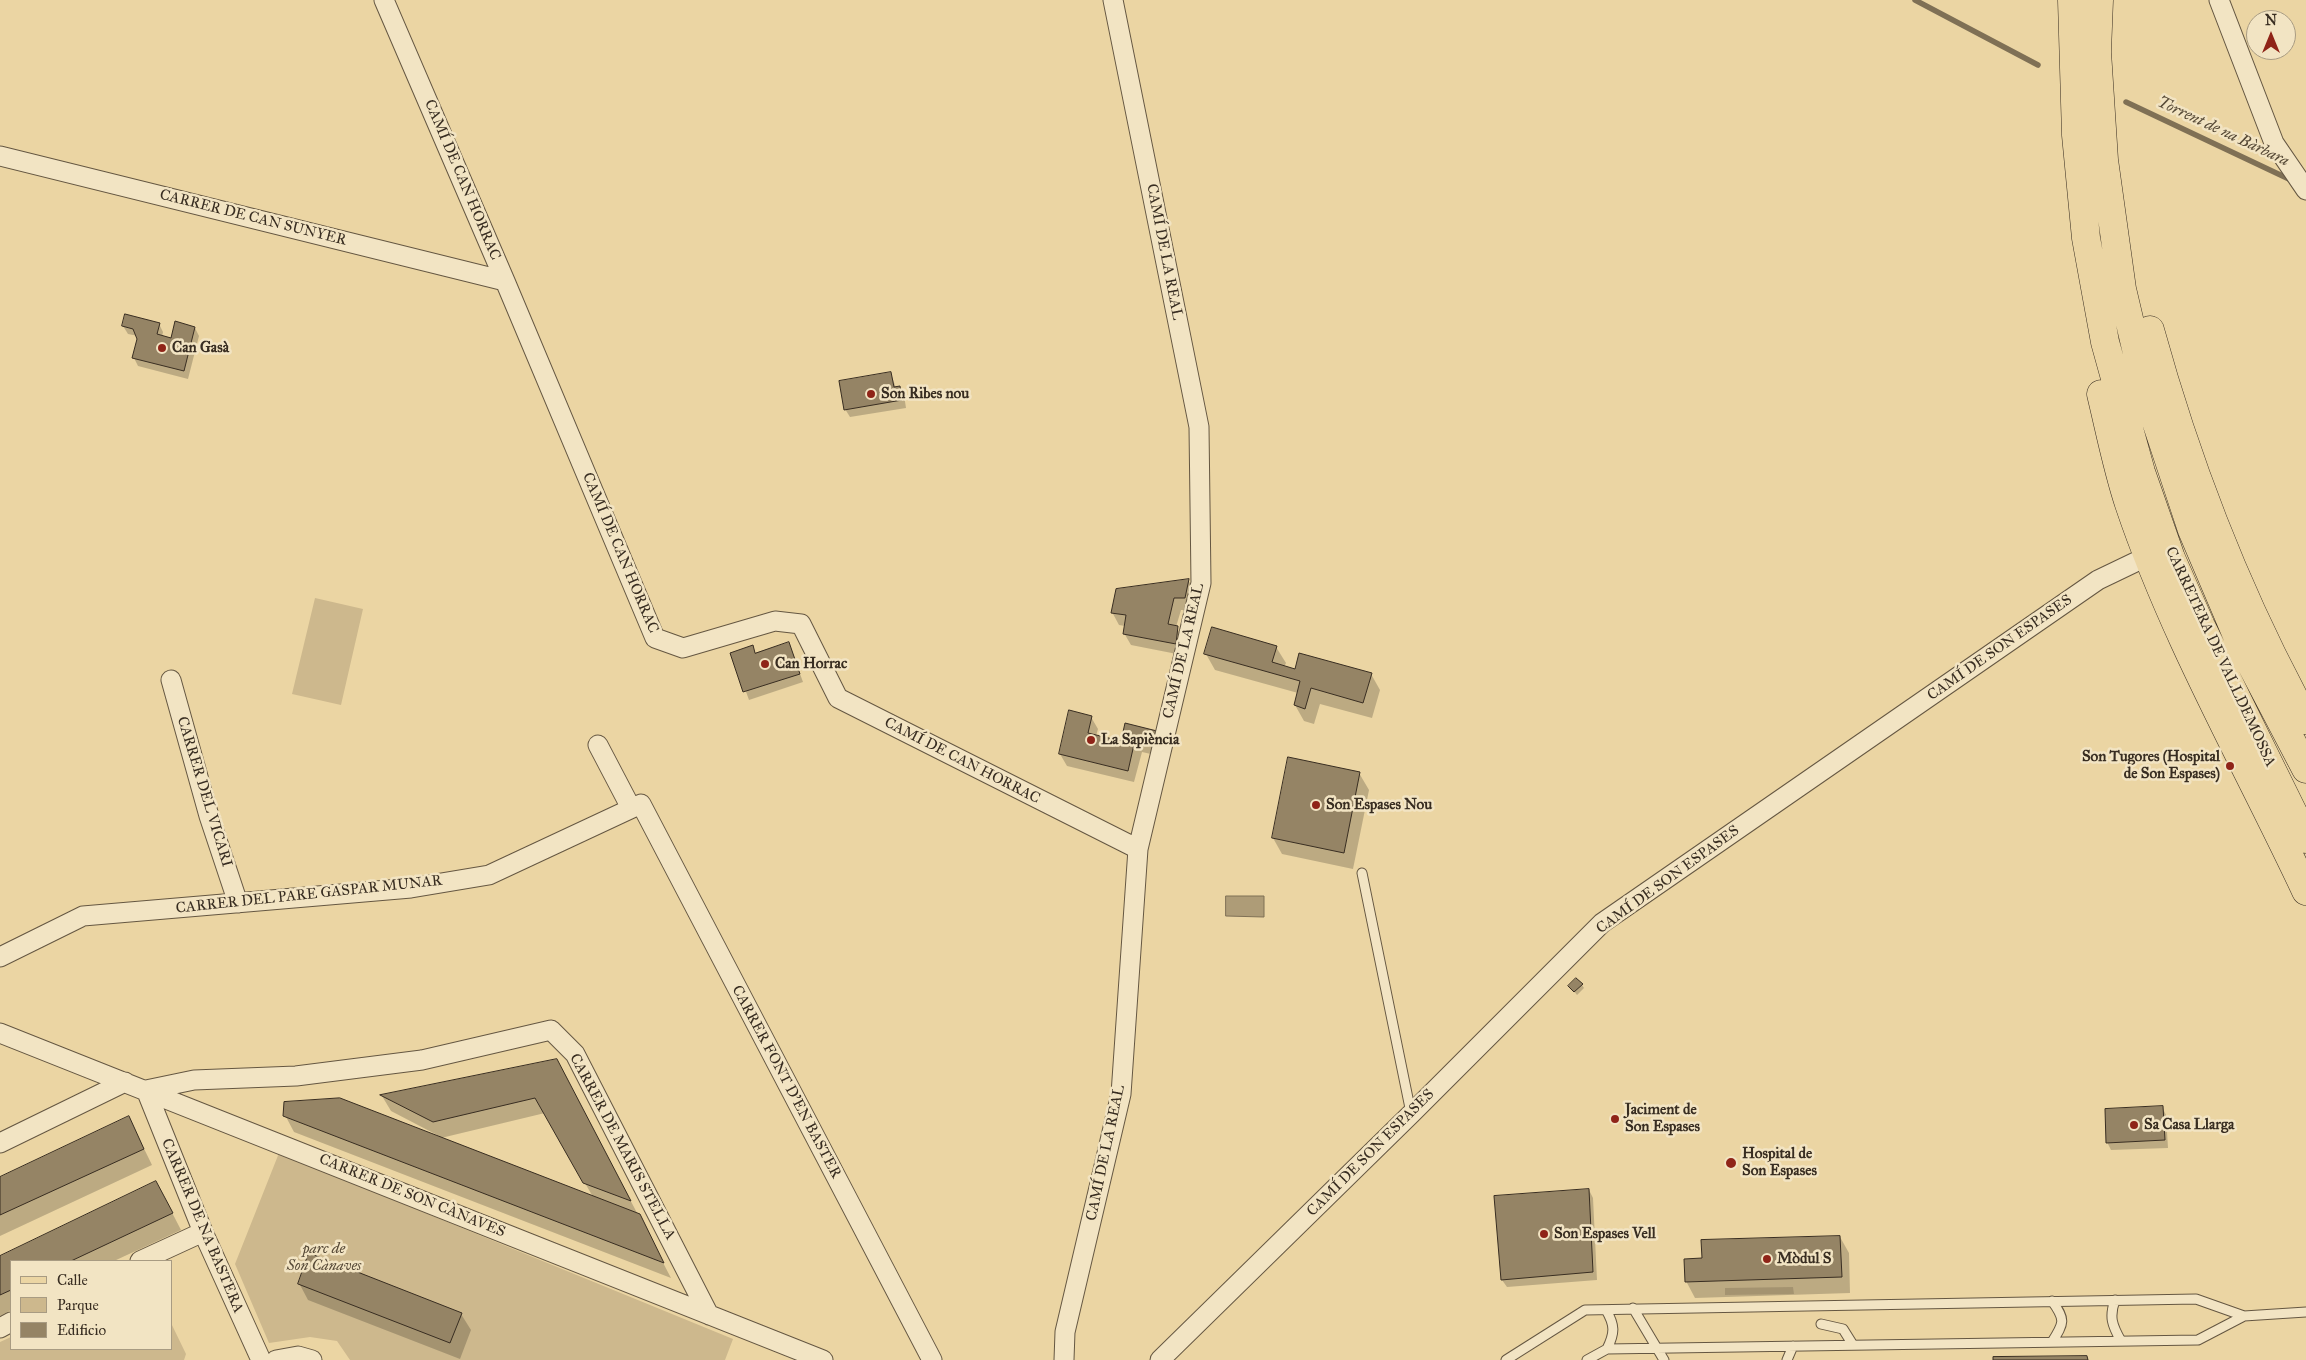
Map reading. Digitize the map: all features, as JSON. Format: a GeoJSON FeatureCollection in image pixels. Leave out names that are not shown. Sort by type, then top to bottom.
{"type":"FeatureCollection","features":[{"type":"Feature","properties":{"kind":"main road","name":"CARRETERA DE VALLDEMOSSA"},"geometry":{"type":"LineString","coordinates":[[2072,0],[2076,135],[2086,238],[2105,342],[2141,472],[2171,558],[2201,626],[2306,839]]}},
{"type":"Feature","properties":{"kind":"main road","name":"CARRETERA DE VALLDEMOSSA"},"geometry":{"type":"LineString","coordinates":[[2099,0],[2098,52],[2104,160],[2122,288],[2146,391],[2192,530],[2241,645],[2306,769]]}},
{"type":"Feature","properties":{"kind":"main road"},"geometry":{"type":"LineString","coordinates":[[2104,160],[2167,392],[2211,516],[2282,675],[2306,720]]}},
{"type":"Feature","properties":{"kind":"main road"},"geometry":{"type":"LineString","coordinates":[[2086,238],[2097,376],[2129,504],[2148,556],[2198,669],[2306,891]]}},
{"type":"Feature","properties":{"kind":"street","name":"CAMÍ DE CAN HORRAC"},"geometry":{"type":"LineString","coordinates":[[384,0],[505,281],[655,638],[683,648],[775,621],[801,624],[838,698],[1138,849]]}},
{"type":"Feature","properties":{"kind":"street","name":"CAMÍ DE LA REAL"},"geometry":{"type":"LineString","coordinates":[[1064,1360],[1064,1332],[1121,1094],[1138,849],[1201,583],[1199,427],[1113,0]]}},
{"type":"Feature","properties":{"kind":"street"},"geometry":{"type":"LineString","coordinates":[[2219,0],[2274,143],[2306,190]]}},
{"type":"Feature","properties":{"kind":"street","name":"CARRER DE CAN SUNYER"},"geometry":{"type":"LineString","coordinates":[[0,156],[505,281]]}},
{"type":"Feature","properties":{"kind":"street","name":"CAMÍ DE SON ESPASES"},"geometry":{"type":"LineString","coordinates":[[1160,1360],[1602,924],[2098,580],[2148,556]]}},
{"type":"Feature","properties":{"kind":"street","name":"CARRER DEL VICARI"},"geometry":{"type":"LineString","coordinates":[[171,680],[209,816],[238,903]]}},
{"type":"Feature","properties":{"kind":"street","name":"CARRER FONT D'EN BASTER"},"geometry":{"type":"LineString","coordinates":[[598,746],[636,806],[932,1360]]}},
{"type":"Feature","properties":{"kind":"street","name":"CARRER DEL PARE GASPAR MUNAR"},"geometry":{"type":"LineString","coordinates":[[0,957],[82,916],[411,888],[489,875],[636,806]]}},
{"type":"Feature","properties":{"kind":"street","name":"CARRER DE MARIS STELLA"},"geometry":{"type":"LineString","coordinates":[[146,1090],[194,1080],[296,1076],[422,1060],[551,1030],[575,1054],[710,1315]]}},
{"type":"Feature","properties":{"kind":"street","name":"CARRER DE SON CÀNAVES"},"geometry":{"type":"LineString","coordinates":[[0,1033],[823,1360]]}},
{"type":"Feature","properties":{"kind":"street"},"geometry":{"type":"LineString","coordinates":[[0,1143],[125,1082]]}},
{"type":"Feature","properties":{"kind":"street","name":"CARRER DE NA BASTERA"},"geometry":{"type":"LineString","coordinates":[[146,1090],[203,1232],[261,1360]]}},
{"type":"Feature","properties":{"kind":"street"},"geometry":{"type":"LineString","coordinates":[[142,1260],[203,1232]]}},
{"type":"Feature","properties":{"kind":"street"},"geometry":{"type":"LineString","coordinates":[[276,1360],[298,1356],[312,1360]]}},
{"type":"Feature","properties":{"kind":"lane"},"geometry":{"type":"LineString","coordinates":[[1362,873],[1411,1114]]}},
{"type":"Feature","properties":{"kind":"lane"},"geometry":{"type":"LineString","coordinates":[[1506,1360],[1585,1310],[2196,1299],[2244,1316],[2306,1312]]}},
{"type":"Feature","properties":{"kind":"lane"},"geometry":{"type":"LineString","coordinates":[[2115,1300],[2110,1315],[2113,1327],[2122,1341]]}},
{"type":"Feature","properties":{"kind":"lane"},"geometry":{"type":"LineString","coordinates":[[2052,1301],[2062,1315],[2062,1326],[2052,1342]]}},
{"type":"Feature","properties":{"kind":"lane"},"geometry":{"type":"LineString","coordinates":[[1633,1308],[1664,1360]]}},
{"type":"Feature","properties":{"kind":"lane"},"geometry":{"type":"LineString","coordinates":[[1606,1310],[1613,1322],[1614,1334],[1607,1349]]}},
{"type":"Feature","properties":{"kind":"lane"},"geometry":{"type":"LineString","coordinates":[[1587,1360],[1607,1349],[2198,1340],[2244,1316]]}},
{"type":"Feature","properties":{"kind":"lane"},"geometry":{"type":"LineString","coordinates":[[1821,1324],[1843,1329],[1853,1345]]}},
{"type":"Feature","properties":{"kind":"lane"},"geometry":{"type":"LineString","coordinates":[[1787,1360],[1793,1346]]}},
{"type":"Feature","properties":{"kind":"green space"},"geometry":{"type":"Polygon","coordinates":[[[315,598],[363,609],[341,705],[292,694],[315,598]]]}},
{"type":"Feature","properties":{"kind":"green space","name":"parc de Son Cànaves"},"geometry":{"type":"Polygon","coordinates":[[[279,1153],[733,1339],[725,1360],[350,1360],[337,1341],[310,1337],[269,1343],[235,1264],[279,1153]]]}},
{"type":"Feature","properties":{"kind":"green space"},"geometry":{"type":"Polygon","coordinates":[[[1793,1287],[1794,1294],[1725,1295],[1725,1288],[1793,1287]]]}},
{"type":"Feature","properties":{"kind":"green space"},"geometry":{"type":"Polygon","coordinates":[[[172,1325],[186,1354],[184,1360],[0,1360],[0,1342],[10,1337],[10,1350],[172,1350],[172,1325]]]}},
{"type":"Feature","properties":{"kind":"shaded area"},"geometry":{"type":"Polygon","coordinates":[[[1226,896],[1264,896],[1264,917],[1226,916],[1226,896]]]}},
{"type":"Feature","properties":{"kind":"building","name":"Can Gasà"},"geometry":{"type":"Polygon","coordinates":[[[125,314],[160,323],[157,334],[171,338],[175,321],[195,327],[184,371],[132,358],[137,339],[133,329],[122,326],[125,314]]]}},
{"type":"Feature","properties":{"kind":"building","name":"Son Ribes nou"},"geometry":{"type":"Polygon","coordinates":[[[891,372],[894,387],[900,386],[902,400],[844,410],[839,381],[891,372]]]}},
{"type":"Feature","properties":{"kind":"building"},"geometry":{"type":"Polygon","coordinates":[[[1189,579],[1185,598],[1174,598],[1168,624],[1178,626],[1176,644],[1123,634],[1126,615],[1111,613],[1116,589],[1189,579]]]}},
{"type":"Feature","properties":{"kind":"building"},"geometry":{"type":"Polygon","coordinates":[[[1212,627],[1277,646],[1272,662],[1295,669],[1299,653],[1372,673],[1363,703],[1311,688],[1305,709],[1294,705],[1300,681],[1204,654],[1212,627]]]}},
{"type":"Feature","properties":{"kind":"building","name":"Can Horrac"},"geometry":{"type":"Polygon","coordinates":[[[789,642],[800,674],[743,692],[730,653],[753,645],[755,653],[789,642]]]}},
{"type":"Feature","properties":{"kind":"building","name":"La Sapiència"},"geometry":{"type":"Polygon","coordinates":[[[1069,710],[1092,716],[1088,733],[1121,741],[1125,723],[1157,731],[1153,744],[1135,740],[1128,771],[1059,754],[1069,710]]]}},
{"type":"Feature","properties":{"kind":"building","name":"Son Espases Nou"},"geometry":{"type":"Polygon","coordinates":[[[1288,757],[1360,772],[1344,853],[1272,838],[1288,757]]]}},
{"type":"Feature","properties":{"kind":"building"},"geometry":{"type":"Polygon","coordinates":[[[1576,978],[1583,984],[1574,992],[1568,986],[1576,978]]]}},
{"type":"Feature","properties":{"kind":"building"},"geometry":{"type":"Polygon","coordinates":[[[557,1059],[631,1201],[583,1183],[535,1098],[433,1122],[380,1095],[557,1059]]]}},
{"type":"Feature","properties":{"kind":"building"},"geometry":{"type":"Polygon","coordinates":[[[340,1098],[640,1214],[664,1263],[283,1116],[284,1102],[340,1098]]]}},
{"type":"Feature","properties":{"kind":"building","name":"Sa Casa Llarga"},"geometry":{"type":"Polygon","coordinates":[[[2163,1106],[2165,1140],[2106,1143],[2105,1109],[2163,1106]]]}},
{"type":"Feature","properties":{"kind":"building"},"geometry":{"type":"Polygon","coordinates":[[[129,1116],[144,1149],[0,1215],[0,1177],[129,1116]]]}},
{"type":"Feature","properties":{"kind":"building"},"geometry":{"type":"Polygon","coordinates":[[[156,1181],[173,1213],[73,1260],[10,1260],[10,1290],[0,1295],[0,1256],[156,1181]]]}},
{"type":"Feature","properties":{"kind":"building","name":"Son Espases Vell"},"geometry":{"type":"Polygon","coordinates":[[[1589,1189],[1593,1272],[1501,1280],[1494,1196],[1589,1189]]]}},
{"type":"Feature","properties":{"kind":"building","name":"Mòdul S"},"geometry":{"type":"Polygon","coordinates":[[[1840,1236],[1842,1277],[1685,1282],[1684,1259],[1702,1258],[1701,1240],[1840,1236]]]}},
{"type":"Feature","properties":{"kind":"building"},"geometry":{"type":"Polygon","coordinates":[[[309,1253],[462,1313],[450,1343],[298,1284],[309,1253]]]}},
{"type":"Feature","properties":{"kind":"building"},"geometry":{"type":"Polygon","coordinates":[[[2087,1356],[2088,1360],[1993,1360],[1993,1357],[2087,1356]]]}},
{"type":"Feature","properties":{"kind":"waterway"},"geometry":{"type":"LineString","coordinates":[[1915,0],[2038,65]]}},
{"type":"Feature","properties":{"kind":"waterway","name":"Torrent de na Bàrbara"},"geometry":{"type":"LineString","coordinates":[[2126,102],[2291,180]]}},
{"type":"Feature","properties":{"kind":"place","name":"Can Gasà"},"geometry":{"type":"Point","coordinates":[162,348]}},
{"type":"Feature","properties":{"kind":"place","name":"Son Ribes nou"},"geometry":{"type":"Point","coordinates":[871,394]}},
{"type":"Feature","properties":{"kind":"place","name":"Can Horrac"},"geometry":{"type":"Point","coordinates":[765,664]}},
{"type":"Feature","properties":{"kind":"place","name":"La Sapiència"},"geometry":{"type":"Point","coordinates":[1091,740]}},
{"type":"Feature","properties":{"kind":"place","name":"Son Tugores (Hospital de Son Espases)"},"geometry":{"type":"Point","coordinates":[2230,766]}},
{"type":"Feature","properties":{"kind":"place","name":"Son Espases Nou"},"geometry":{"type":"Point","coordinates":[1316,805]}},
{"type":"Feature","properties":{"kind":"place","name":"Jaciment de Son Espases"},"geometry":{"type":"Point","coordinates":[1615,1119]}},
{"type":"Feature","properties":{"kind":"place","name":"Sa Casa Llarga"},"geometry":{"type":"Point","coordinates":[2134,1125]}},
{"type":"Feature","properties":{"kind":"place","name":"Hospital de Son Espases"},"geometry":{"type":"Point","coordinates":[1731,1163]}},
{"type":"Feature","properties":{"kind":"place","name":"Son Espases Vell"},"geometry":{"type":"Point","coordinates":[1544,1234]}},
{"type":"Feature","properties":{"kind":"place","name":"Mòdul S"},"geometry":{"type":"Point","coordinates":[1767,1259]}}]}
